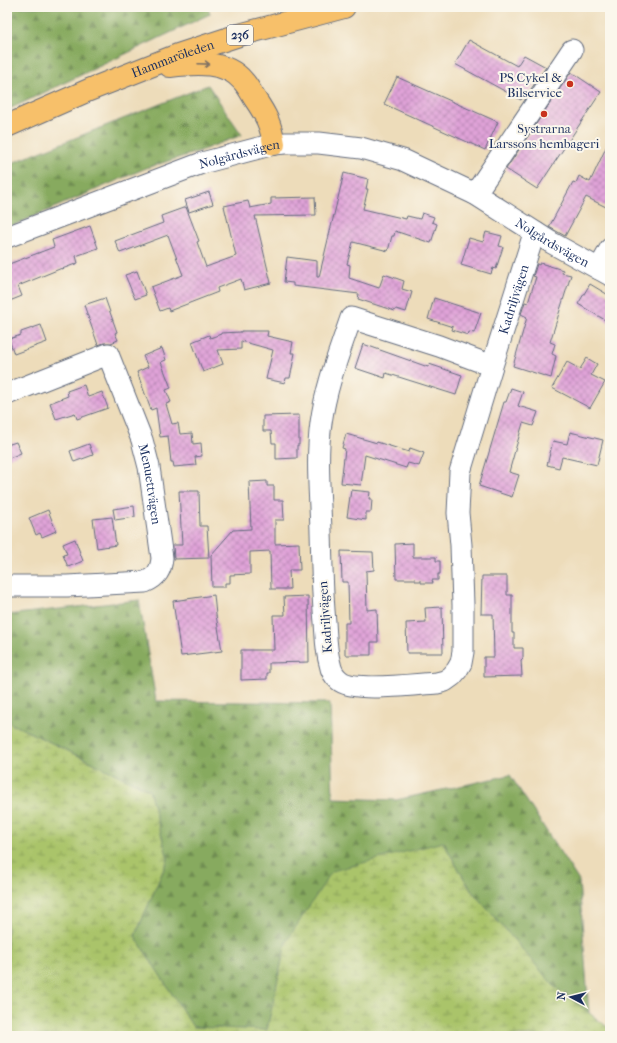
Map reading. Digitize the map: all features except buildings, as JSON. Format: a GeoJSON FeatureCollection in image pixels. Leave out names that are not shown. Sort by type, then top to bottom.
{"type":"FeatureCollection","features":[{"type":"Feature","properties":{"kind":"main road","name":"Hammaröleden"},"geometry":{"type":"LineString","coordinates":[[7,126],[138,70],[178,55],[239,35],[344,7]]}},
{"type":"Feature","properties":{"kind":"main road","name":"236"},"geometry":{"type":"LineString","coordinates":[[138,70],[180,64],[204,64],[218,65],[233,71],[243,80],[266,115],[274,144]]}},
{"type":"Feature","properties":{"kind":"street"},"geometry":{"type":"LineString","coordinates":[[475,194],[572,50]]}},
{"type":"Feature","properties":{"kind":"street","name":"Nolgårdsvägen"},"geometry":{"type":"LineString","coordinates":[[7,237],[202,163],[274,144],[319,143],[361,148],[403,160],[475,194],[536,233],[605,272]]}},
{"type":"Feature","properties":{"kind":"street","name":"Kadriljvägen"},"geometry":{"type":"LineString","coordinates":[[492,366],[439,346],[351,318],[332,370],[324,406],[321,425],[318,475],[321,516],[322,590],[327,650],[330,665],[334,673],[344,683],[370,687],[437,683],[445,681],[452,676],[461,663],[463,652],[463,605],[461,545],[458,513],[460,472],[532,240],[536,233]]}},
{"type":"Feature","properties":{"kind":"street"},"geometry":{"type":"LineString","coordinates":[[605,272],[610,249]]}},
{"type":"Feature","properties":{"kind":"street","name":"Menuettvägen"},"geometry":{"type":"LineString","coordinates":[[7,394],[108,354],[142,440],[149,467],[162,564],[159,572],[154,578],[145,582],[67,586],[7,586]]}},
{"type":"Feature","properties":{"kind":"green space"},"geometry":{"type":"Polygon","coordinates":[[[7,7],[208,7],[210,14],[7,110],[7,7]]]}},
{"type":"Feature","properties":{"kind":"green space"},"geometry":{"type":"Polygon","coordinates":[[[208,85],[242,135],[197,152],[146,168],[7,228],[7,165],[208,85]]]}},
{"type":"Feature","properties":{"kind":"green space"},"geometry":{"type":"Polygon","coordinates":[[[139,600],[156,701],[330,703],[333,798],[396,800],[510,775],[579,881],[589,1013],[554,986],[470,889],[443,842],[286,942],[267,1030],[193,1027],[135,936],[168,859],[149,790],[10,723],[7,714],[7,615],[139,600]]]}},
{"type":"Feature","properties":{"kind":"green space"},"geometry":{"type":"Polygon","coordinates":[[[7,714],[10,723],[149,790],[168,859],[135,936],[193,1027],[267,1030],[286,942],[332,871],[443,842],[470,889],[554,986],[610,1029],[610,1036],[7,1036],[7,714]]]}},
{"type":"Feature","properties":{"kind":"place","name":"PS Cykel & Bilservice"},"geometry":{"type":"Point","coordinates":[570,84]}},
{"type":"Feature","properties":{"kind":"place","name":"Systrarna Larssons hembageri"},"geometry":{"type":"Point","coordinates":[544,114]}}]}
